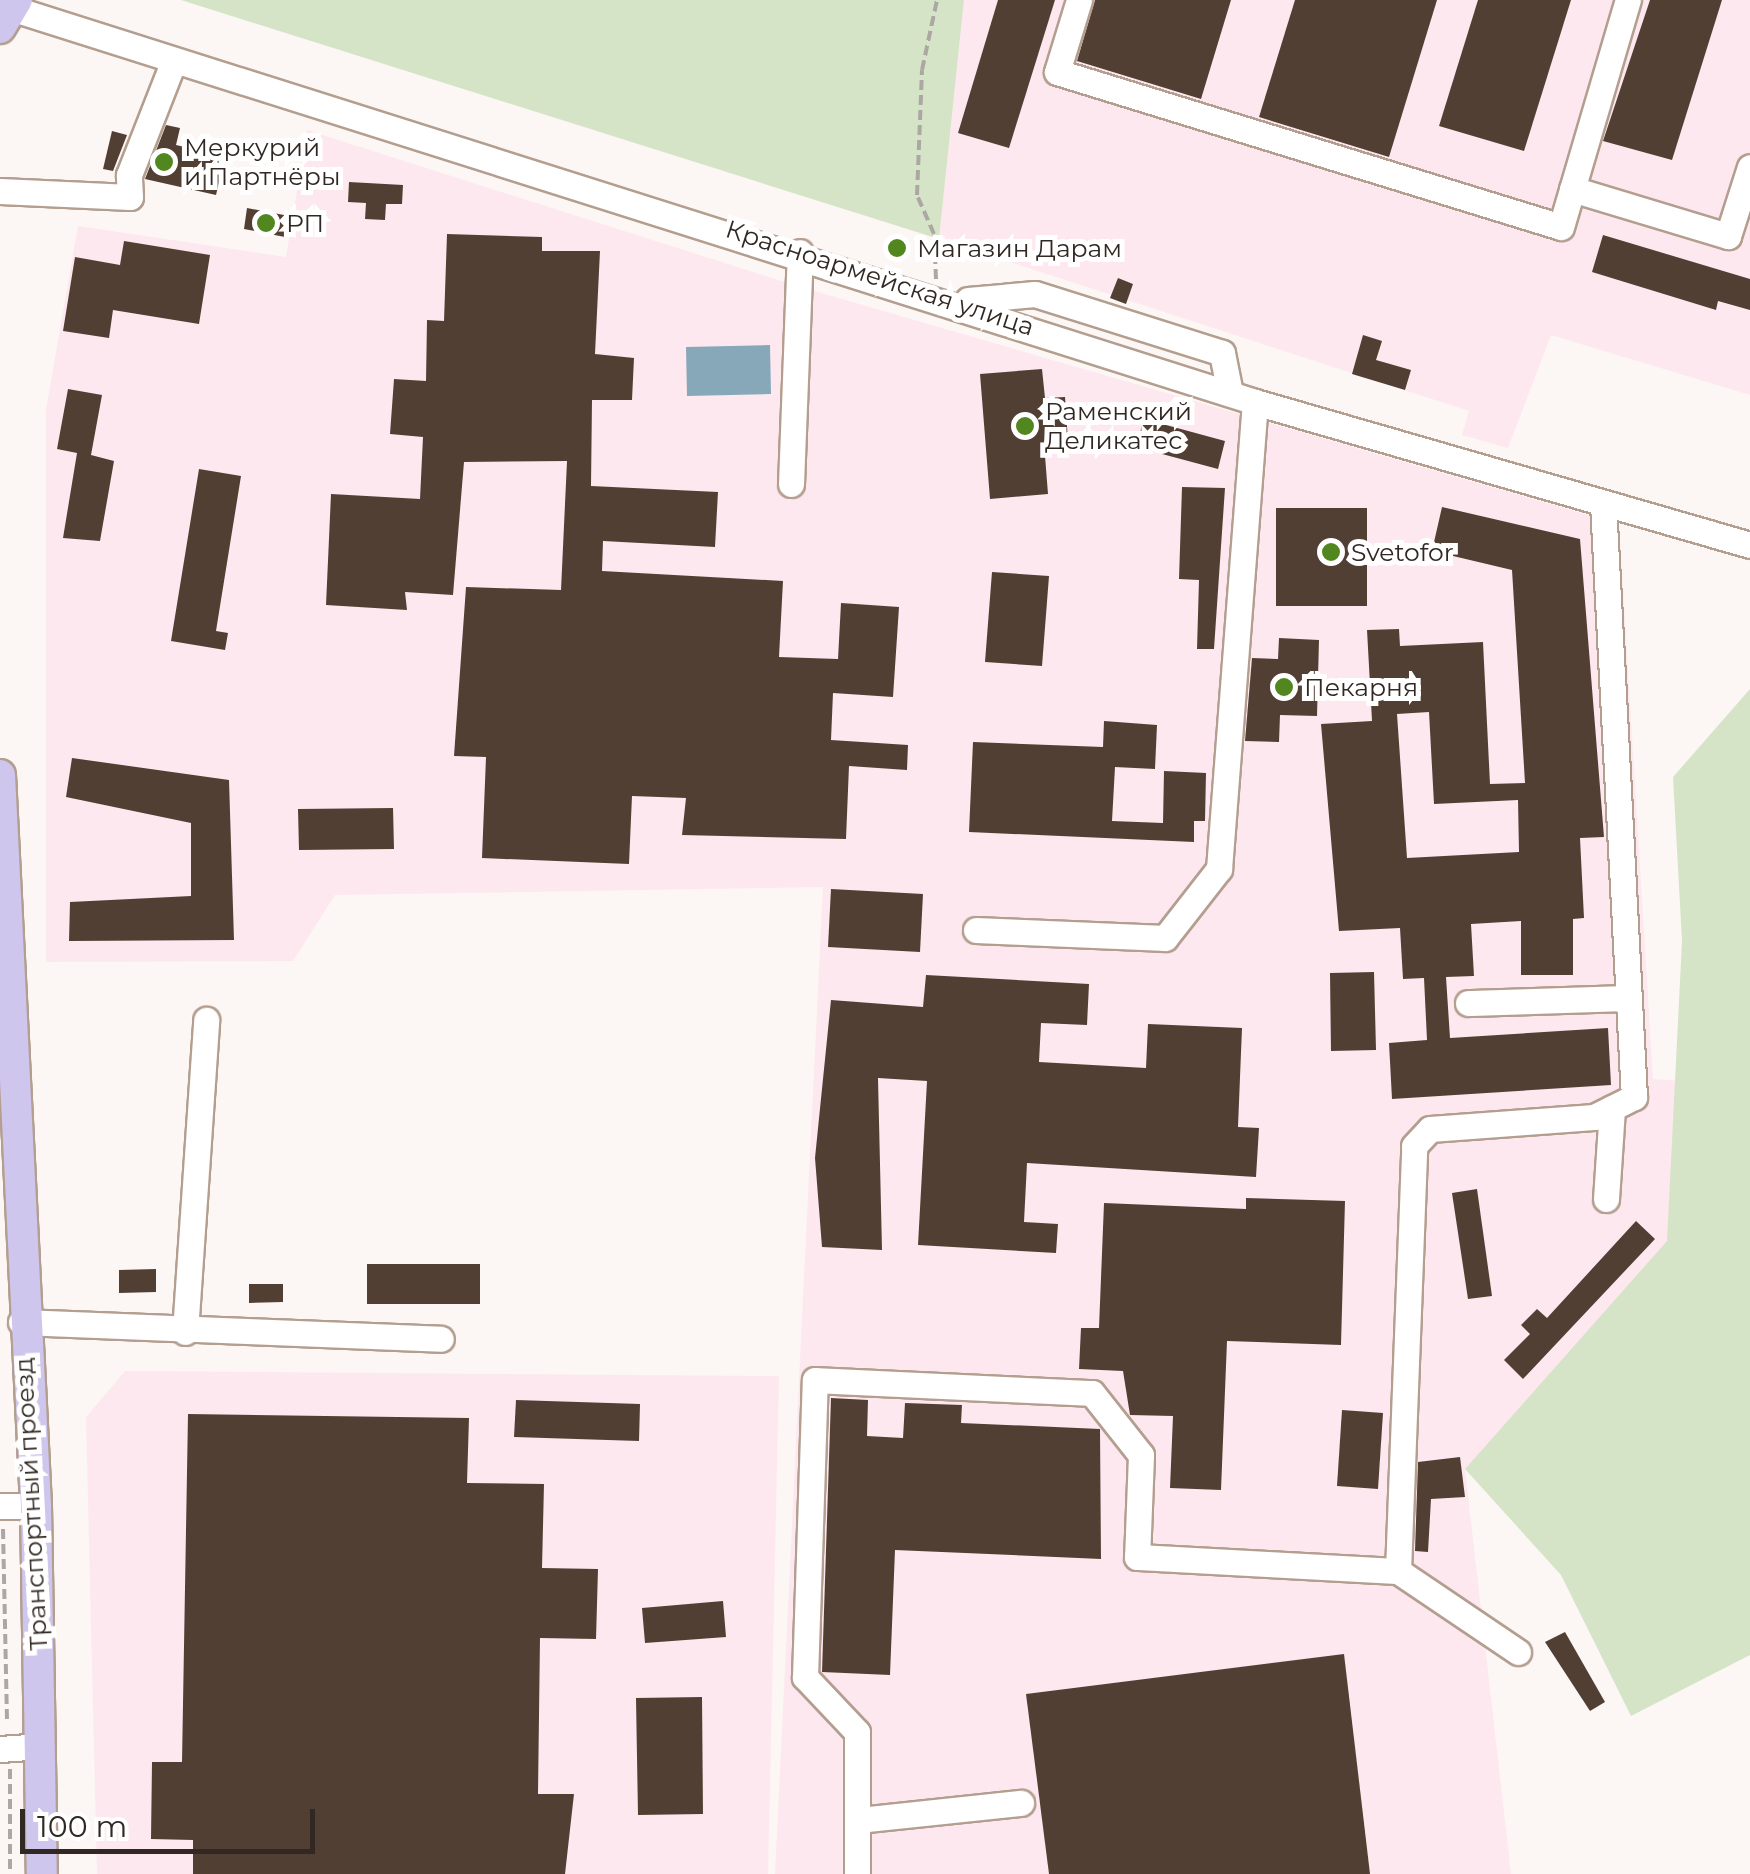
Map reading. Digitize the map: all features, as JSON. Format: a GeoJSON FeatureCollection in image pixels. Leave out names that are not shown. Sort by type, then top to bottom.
{"type":"FeatureCollection","features":[{"type":"Feature","properties":{"kind":"main road","name":"Транспортный проезд"},"geometry":{"type":"LineString","coordinates":[[0,775],[7,1164],[36,1506],[16,1748],[42,1874]]}},
{"type":"Feature","properties":{"kind":"street"},"geometry":{"type":"LineString","coordinates":[[1080,0],[1056,72],[1562,227],[1628,0]]}},
{"type":"Feature","properties":{"kind":"street","name":"Красноармейская улица"},"geometry":{"type":"LineString","coordinates":[[7,10],[947,298],[1255,402],[1750,545]]}},
{"type":"Feature","properties":{"kind":"street"},"geometry":{"type":"LineString","coordinates":[[0,190],[130,197],[129,175],[174,60]]}},
{"type":"Feature","properties":{"kind":"street"},"geometry":{"type":"LineString","coordinates":[[1572,189],[1728,236],[1750,167]]}},
{"type":"Feature","properties":{"kind":"street"},"geometry":{"type":"LineString","coordinates":[[791,484],[800,252]]}},
{"type":"Feature","properties":{"kind":"street"},"geometry":{"type":"LineString","coordinates":[[947,298],[1035,294],[1222,353],[1230,394]]}},
{"type":"Feature","properties":{"kind":"street"},"geometry":{"type":"LineString","coordinates":[[976,930],[1166,938],[1219,869],[1255,402]]}},
{"type":"Feature","properties":{"kind":"street"},"geometry":{"type":"LineString","coordinates":[[1398,1571],[1414,1146],[1430,1128],[1594,1118],[1634,1098],[1603,504]]}},
{"type":"Feature","properties":{"kind":"street"},"geometry":{"type":"LineString","coordinates":[[1468,1003],[1629,998]]}},
{"type":"Feature","properties":{"kind":"street"},"geometry":{"type":"LineString","coordinates":[[185,1332],[206,1020]]}},
{"type":"Feature","properties":{"kind":"street"},"geometry":{"type":"LineString","coordinates":[[1606,1199],[1612,1108]]}},
{"type":"Feature","properties":{"kind":"street"},"geometry":{"type":"LineString","coordinates":[[22,1322],[185,1332],[441,1339]]}},
{"type":"Feature","properties":{"kind":"street"},"geometry":{"type":"LineString","coordinates":[[857,1874],[857,1732],[805,1677],[815,1380],[1092,1393],[1141,1455],[1137,1556],[1398,1571],[1518,1652]]}},
{"type":"Feature","properties":{"kind":"street"},"geometry":{"type":"LineString","coordinates":[[0,1506],[36,1506]]}},
{"type":"Feature","properties":{"kind":"street"},"geometry":{"type":"LineString","coordinates":[[858,1820],[1021,1803]]}},
{"type":"Feature","properties":{"kind":"path"},"geometry":{"type":"LineString","coordinates":[[937,0],[922,70],[917,195],[934,234],[947,298]]}},
{"type":"Feature","properties":{"kind":"path"},"geometry":{"type":"LineString","coordinates":[[0,1506],[16,1748],[10,1874]]}},
{"type":"Feature","properties":{"kind":"shaded area"},"geometry":{"type":"Polygon","coordinates":[[[964,0],[1750,0],[1750,395],[1551,335],[1508,448],[1462,435],[1469,411],[939,239],[964,0]]]}},
{"type":"Feature","properties":{"kind":"shaded area"},"geometry":{"type":"Polygon","coordinates":[[[307,130],[797,286],[1619,524],[1653,1079],[1740,1085],[1740,1196],[1465,1469],[1511,1874],[775,1874],[823,887],[335,895],[293,961],[46,962],[46,410],[78,226],[286,257],[307,130]]]}},
{"type":"Feature","properties":{"kind":"shaded area"},"geometry":{"type":"Polygon","coordinates":[[[125,1371],[779,1376],[768,1874],[97,1874],[86,1417],[125,1371]]]}},
{"type":"Feature","properties":{"kind":"green space"},"geometry":{"type":"Polygon","coordinates":[[[181,0],[964,0],[939,239],[181,0]]]}},
{"type":"Feature","properties":{"kind":"green space"},"geometry":{"type":"Polygon","coordinates":[[[1750,689],[1750,1655],[1631,1716],[1561,1575],[1465,1469],[1667,1241],[1682,941],[1673,777],[1750,689]]]}},
{"type":"Feature","properties":{"kind":"water"},"geometry":{"type":"Polygon","coordinates":[[[770,345],[771,394],[687,396],[686,347],[770,345]]]}},
{"type":"Feature","properties":{"kind":"building"},"geometry":{"type":"Polygon","coordinates":[[[998,0],[1055,0],[1009,148],[958,133],[998,0]]]}},
{"type":"Feature","properties":{"kind":"building"},"geometry":{"type":"Polygon","coordinates":[[[1095,0],[1231,0],[1201,99],[1077,61],[1095,0]]]}},
{"type":"Feature","properties":{"kind":"building"},"geometry":{"type":"Polygon","coordinates":[[[1295,0],[1437,0],[1389,157],[1259,117],[1295,0]]]}},
{"type":"Feature","properties":{"kind":"building"},"geometry":{"type":"Polygon","coordinates":[[[1478,0],[1571,0],[1524,151],[1439,126],[1478,0]]]}},
{"type":"Feature","properties":{"kind":"building"},"geometry":{"type":"Polygon","coordinates":[[[1650,0],[1722,0],[1672,160],[1603,141],[1650,0]]]}},
{"type":"Feature","properties":{"kind":"building","name":"Меркурий и Партнёры"},"geometry":{"type":"Polygon","coordinates":[[[166,125],[180,128],[176,145],[225,156],[216,195],[145,179],[166,125]]]}},
{"type":"Feature","properties":{"kind":"building"},"geometry":{"type":"Polygon","coordinates":[[[112,131],[127,135],[113,171],[103,169],[112,131]]]}},
{"type":"Feature","properties":{"kind":"building"},"geometry":{"type":"Polygon","coordinates":[[[349,182],[403,185],[402,204],[386,204],[385,220],[365,219],[366,203],[348,202],[349,182]]]}},
{"type":"Feature","properties":{"kind":"building","name":"РП"},"geometry":{"type":"Polygon","coordinates":[[[247,208],[289,216],[285,237],[244,229],[247,208]]]}},
{"type":"Feature","properties":{"kind":"building"},"geometry":{"type":"Polygon","coordinates":[[[447,234],[542,237],[542,251],[600,251],[595,354],[634,358],[632,400],[592,400],[591,486],[718,492],[715,547],[603,541],[602,571],[783,581],[779,657],[838,659],[841,603],[899,607],[893,697],[833,693],[831,740],[908,745],[907,770],[849,766],[846,839],[682,835],[686,798],[632,796],[629,864],[482,858],[486,757],[454,756],[466,587],[561,590],[567,461],[464,462],[453,595],[405,592],[407,610],[326,605],[331,494],[420,499],[423,437],[390,434],[394,379],[426,381],[427,320],[444,321],[447,234]]]}},
{"type":"Feature","properties":{"kind":"building"},"geometry":{"type":"Polygon","coordinates":[[[1603,235],[1750,279],[1750,310],[1718,301],[1716,310],[1592,272],[1603,235]]]}},
{"type":"Feature","properties":{"kind":"building"},"geometry":{"type":"Polygon","coordinates":[[[124,241],[210,255],[199,324],[113,310],[109,338],[63,331],[75,257],[120,265],[124,241]]]}},
{"type":"Feature","properties":{"kind":"building"},"geometry":{"type":"Polygon","coordinates":[[[1118,278],[1133,284],[1126,304],[1110,298],[1118,278]]]}},
{"type":"Feature","properties":{"kind":"building"},"geometry":{"type":"Polygon","coordinates":[[[1363,335],[1382,341],[1376,360],[1411,370],[1405,390],[1352,374],[1363,335]]]}},
{"type":"Feature","properties":{"kind":"building"},"geometry":{"type":"Polygon","coordinates":[[[1042,369],[1045,398],[1065,397],[1068,441],[1044,443],[1048,494],[990,499],[980,374],[1042,369]]]}},
{"type":"Feature","properties":{"kind":"building"},"geometry":{"type":"Polygon","coordinates":[[[68,389],[102,395],[91,455],[114,461],[100,541],[63,538],[77,453],[57,449],[68,389]]]}},
{"type":"Feature","properties":{"kind":"building"},"geometry":{"type":"Polygon","coordinates":[[[1144,419],[1225,441],[1218,469],[1136,447],[1144,419]]]}},
{"type":"Feature","properties":{"kind":"building"},"geometry":{"type":"Polygon","coordinates":[[[199,469],[241,476],[216,631],[228,633],[225,650],[171,641],[199,469]]]}},
{"type":"Feature","properties":{"kind":"building"},"geometry":{"type":"Polygon","coordinates":[[[1182,487],[1225,488],[1214,649],[1197,649],[1199,580],[1179,579],[1182,487]]]}},
{"type":"Feature","properties":{"kind":"building"},"geometry":{"type":"Polygon","coordinates":[[[1442,507],[1580,539],[1604,837],[1580,838],[1584,918],[1573,919],[1573,975],[1521,975],[1521,921],[1471,924],[1474,976],[1446,977],[1450,1038],[1608,1028],[1611,1085],[1392,1099],[1389,1043],[1427,1040],[1424,978],[1403,979],[1400,928],[1339,931],[1321,724],[1372,721],[1367,630],[1399,629],[1400,646],[1483,642],[1490,784],[1525,783],[1512,570],[1432,551],[1442,507]],[[1429,712],[1397,714],[1407,858],[1519,852],[1518,800],[1434,804],[1429,712]]]}},
{"type":"Feature","properties":{"kind":"building"},"geometry":{"type":"Polygon","coordinates":[[[1276,508],[1367,508],[1367,606],[1276,606],[1276,508]]]}},
{"type":"Feature","properties":{"kind":"building"},"geometry":{"type":"Polygon","coordinates":[[[992,572],[1049,576],[1042,666],[985,662],[992,572]]]}},
{"type":"Feature","properties":{"kind":"building","name":"Пекарня"},"geometry":{"type":"Polygon","coordinates":[[[1279,638],[1319,640],[1317,716],[1280,715],[1279,742],[1245,741],[1252,658],[1278,659],[1279,638]]]}},
{"type":"Feature","properties":{"kind":"building"},"geometry":{"type":"Polygon","coordinates":[[[1104,721],[1157,725],[1155,769],[1115,767],[1112,821],[1163,823],[1164,771],[1206,773],[1205,821],[1194,821],[1194,842],[969,832],[973,742],[1103,747],[1104,721]]]}},
{"type":"Feature","properties":{"kind":"building"},"geometry":{"type":"Polygon","coordinates":[[[72,758],[229,780],[234,940],[69,941],[70,902],[191,896],[191,823],[66,797],[72,758]]]}},
{"type":"Feature","properties":{"kind":"building"},"geometry":{"type":"Polygon","coordinates":[[[393,808],[394,849],[299,850],[298,809],[393,808]]]}},
{"type":"Feature","properties":{"kind":"building"},"geometry":{"type":"Polygon","coordinates":[[[831,889],[923,894],[920,952],[828,947],[831,889]]]}},
{"type":"Feature","properties":{"kind":"building"},"geometry":{"type":"Polygon","coordinates":[[[1374,972],[1376,1050],[1331,1051],[1330,973],[1374,972]]]}},
{"type":"Feature","properties":{"kind":"building"},"geometry":{"type":"Polygon","coordinates":[[[926,975],[1089,984],[1087,1025],[1041,1023],[1039,1062],[1146,1068],[1148,1024],[1242,1028],[1238,1127],[1259,1128],[1256,1177],[1027,1163],[1024,1222],[1058,1224],[1056,1253],[918,1245],[927,1081],[878,1078],[882,1250],[822,1247],[815,1158],[831,1000],[923,1007],[926,975]]]}},
{"type":"Feature","properties":{"kind":"building"},"geometry":{"type":"Polygon","coordinates":[[[1477,1189],[1492,1296],[1468,1299],[1452,1193],[1477,1189]]]}},
{"type":"Feature","properties":{"kind":"building"},"geometry":{"type":"Polygon","coordinates":[[[1246,1198],[1345,1201],[1341,1345],[1227,1341],[1221,1490],[1170,1488],[1173,1416],[1130,1415],[1123,1371],[1079,1369],[1081,1328],[1099,1328],[1104,1203],[1246,1209],[1246,1198]]]}},
{"type":"Feature","properties":{"kind":"building"},"geometry":{"type":"Polygon","coordinates":[[[1636,1221],[1655,1239],[1523,1379],[1504,1360],[1530,1334],[1521,1325],[1537,1309],[1547,1318],[1636,1221]]]}},
{"type":"Feature","properties":{"kind":"building"},"geometry":{"type":"Polygon","coordinates":[[[367,1264],[480,1264],[480,1304],[367,1304],[367,1264]]]}},
{"type":"Feature","properties":{"kind":"building"},"geometry":{"type":"Polygon","coordinates":[[[156,1269],[156,1292],[119,1293],[119,1270],[156,1269]]]}},
{"type":"Feature","properties":{"kind":"building"},"geometry":{"type":"Polygon","coordinates":[[[249,1284],[283,1284],[283,1302],[249,1303],[249,1284]]]}},
{"type":"Feature","properties":{"kind":"building"},"geometry":{"type":"Polygon","coordinates":[[[831,1398],[868,1400],[867,1436],[903,1438],[905,1403],[962,1405],[961,1423],[1100,1429],[1101,1559],[895,1550],[890,1675],[822,1672],[831,1398]]]}},
{"type":"Feature","properties":{"kind":"building"},"geometry":{"type":"Polygon","coordinates":[[[516,1400],[640,1404],[639,1441],[514,1437],[516,1400]]]}},
{"type":"Feature","properties":{"kind":"building"},"geometry":{"type":"Polygon","coordinates":[[[1342,1410],[1383,1413],[1378,1489],[1337,1486],[1342,1410]]]}},
{"type":"Feature","properties":{"kind":"building"},"geometry":{"type":"Polygon","coordinates":[[[188,1414],[469,1418],[467,1483],[544,1484],[542,1568],[598,1569],[596,1639],[540,1638],[538,1794],[574,1794],[565,1874],[193,1874],[193,1840],[151,1839],[152,1762],[182,1762],[188,1414]]]}},
{"type":"Feature","properties":{"kind":"building"},"geometry":{"type":"Polygon","coordinates":[[[1460,1457],[1465,1497],[1431,1499],[1428,1552],[1415,1551],[1418,1462],[1460,1457]]]}},
{"type":"Feature","properties":{"kind":"building"},"geometry":{"type":"Polygon","coordinates":[[[723,1601],[726,1637],[645,1643],[642,1608],[723,1601]]]}},
{"type":"Feature","properties":{"kind":"building"},"geometry":{"type":"Polygon","coordinates":[[[1565,1632],[1605,1702],[1590,1711],[1545,1642],[1565,1632]]]}},
{"type":"Feature","properties":{"kind":"building"},"geometry":{"type":"Polygon","coordinates":[[[1344,1654],[1370,1874],[1049,1874],[1026,1694],[1344,1654]]]}},
{"type":"Feature","properties":{"kind":"building"},"geometry":{"type":"Polygon","coordinates":[[[702,1697],[703,1814],[638,1815],[636,1698],[702,1697]]]}},
{"type":"Feature","properties":{"kind":"place","name":"Меркурий и Партнёры"},"geometry":{"type":"Point","coordinates":[164,162]}},
{"type":"Feature","properties":{"kind":"place","name":"РП"},"geometry":{"type":"Point","coordinates":[266,223]}},
{"type":"Feature","properties":{"kind":"place","name":"Магазин Дарам"},"geometry":{"type":"Point","coordinates":[897,248]}},
{"type":"Feature","properties":{"kind":"place","name":"Раменский Деликатес"},"geometry":{"type":"Point","coordinates":[1025,426]}},
{"type":"Feature","properties":{"kind":"place","name":"Svetofor"},"geometry":{"type":"Point","coordinates":[1331,552]}},
{"type":"Feature","properties":{"kind":"place","name":"Пекарня"},"geometry":{"type":"Point","coordinates":[1284,687]}}]}
